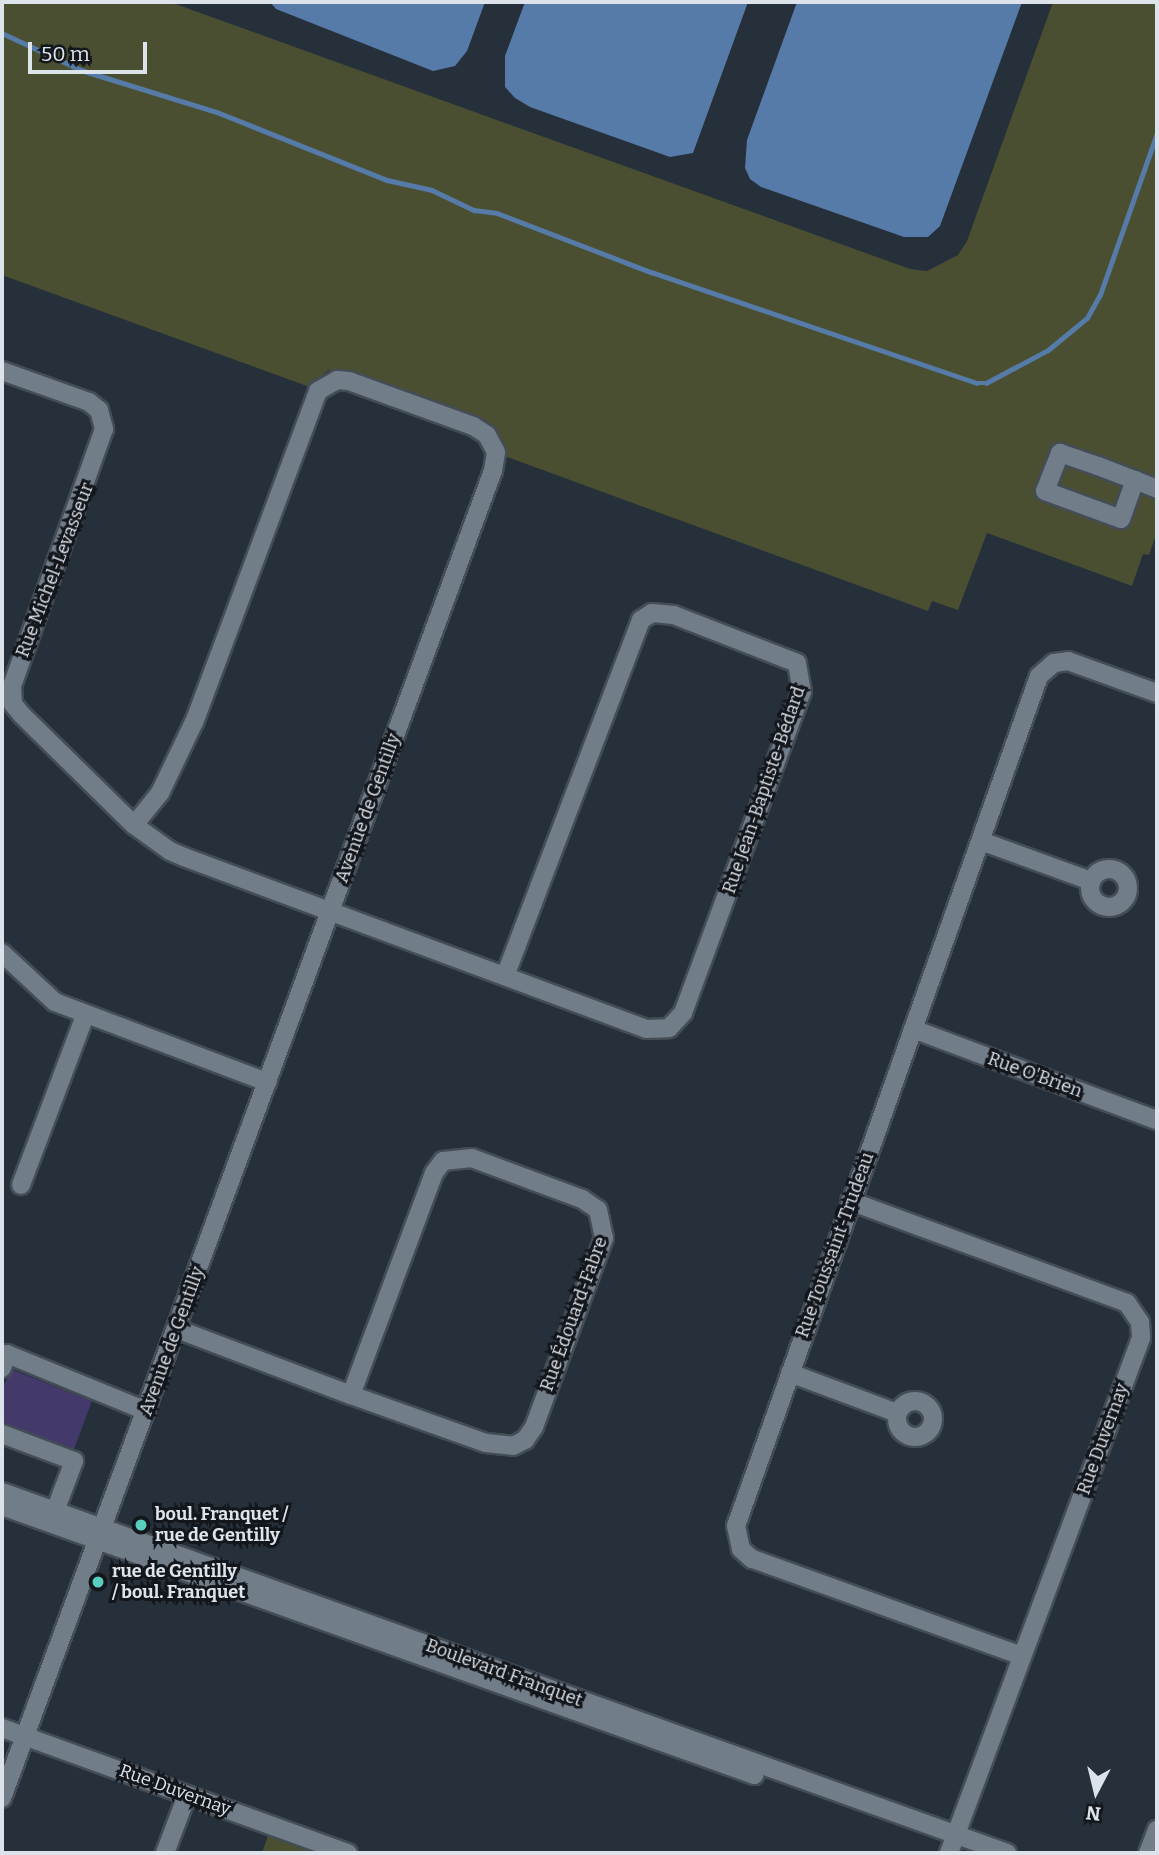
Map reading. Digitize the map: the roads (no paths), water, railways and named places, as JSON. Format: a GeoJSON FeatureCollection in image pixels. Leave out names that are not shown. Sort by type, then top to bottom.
{"type":"FeatureCollection","features":[{"type":"Feature","properties":{"kind":"street","name":"Rue Michel-Levasseur"},"geometry":{"type":"LineString","coordinates":[[2,370],[89,402],[103,422],[99,453],[11,693],[22,715],[134,825],[170,851],[330,911]]}},
{"type":"Feature","properties":{"kind":"street","name":"Avenue de Gentilly"},"geometry":{"type":"LineString","coordinates":[[2,1798],[493,471],[493,446],[473,426],[349,381],[334,381],[318,391],[194,722],[160,793],[134,825]]}},
{"type":"Feature","properties":{"kind":"street"},"geometry":{"type":"LineString","coordinates":[[1135,480],[1121,519],[1045,491],[1060,453],[1135,480],[1157,489]]}},
{"type":"Feature","properties":{"kind":"street","name":"Rue Jean-Baptiste-Bédard"},"geometry":{"type":"LineString","coordinates":[[330,911],[646,1029],[675,1025],[683,1013],[802,692],[802,674],[793,660],[674,615],[652,613],[640,620],[505,976]]}},
{"type":"Feature","properties":{"kind":"street","name":"Rue Toussaint-Trudeau"},"geometry":{"type":"LineString","coordinates":[[1022,1656],[746,1555],[737,1542],[737,1518],[1037,681],[1054,663],[1075,662],[1157,693]]}},
{"type":"Feature","properties":{"kind":"street"},"geometry":{"type":"LineString","coordinates":[[981,841],[1091,881]]}},
{"type":"Feature","properties":{"kind":"street"},"geometry":{"type":"LineString","coordinates":[[2,953],[47,997],[85,1016],[267,1082]]}},
{"type":"Feature","properties":{"kind":"street"},"geometry":{"type":"LineString","coordinates":[[21,1185],[85,1016]]}},
{"type":"Feature","properties":{"kind":"street","name":"Rue O'Brien"},"geometry":{"type":"LineString","coordinates":[[913,1030],[1157,1119]]}},
{"type":"Feature","properties":{"kind":"street","name":"Rue Édouard-Fabre"},"geometry":{"type":"LineString","coordinates":[[177,1329],[351,1395],[496,1446],[513,1446],[525,1440],[604,1238],[598,1209],[582,1199],[472,1158],[443,1161],[433,1173],[351,1395]]}},
{"type":"Feature","properties":{"kind":"street","name":"Rue Duvernay"},"geometry":{"type":"LineString","coordinates":[[850,1201],[1126,1303],[1140,1322],[1141,1338],[952,1844]]}},
{"type":"Feature","properties":{"kind":"street"},"geometry":{"type":"LineString","coordinates":[[2,1368],[7,1354],[146,1411]]}},
{"type":"Feature","properties":{"kind":"street"},"geometry":{"type":"LineString","coordinates":[[790,1373],[897,1413]]}},
{"type":"Feature","properties":{"kind":"street"},"geometry":{"type":"LineString","coordinates":[[2,1434],[74,1461],[55,1511]]}},
{"type":"Feature","properties":{"kind":"street","name":"Boulevard Franquet"},"geometry":{"type":"LineString","coordinates":[[2,1492],[55,1511],[100,1534]]}},
{"type":"Feature","properties":{"kind":"street","name":"Boulevard Franquet"},"geometry":{"type":"LineString","coordinates":[[2,1506],[100,1534],[972,1853]]}},
{"type":"Feature","properties":{"kind":"street","name":"Rue Duvernay"},"geometry":{"type":"LineString","coordinates":[[2,1728],[348,1853]]}},
{"type":"Feature","properties":{"kind":"street"},"geometry":{"type":"LineString","coordinates":[[165,1853],[187,1794]]}},
{"type":"Feature","properties":{"kind":"street"},"geometry":{"type":"LineString","coordinates":[[1149,1853],[1157,1830]]}},
{"type":"Feature","properties":{"kind":"street","name":"Boulevard Franquet"},"geometry":{"type":"LineString","coordinates":[[952,1844],[1007,1853]]}},
{"type":"Feature","properties":{"kind":"water"},"geometry":{"type":"Polygon","coordinates":[[[270,2],[485,2],[467,51],[455,66],[433,71],[276,9],[270,2]]]}},
{"type":"Feature","properties":{"kind":"water"},"geometry":{"type":"Polygon","coordinates":[[[525,2],[748,2],[693,153],[670,157],[530,107],[515,98],[505,87],[505,56],[525,2]]]}},
{"type":"Feature","properties":{"kind":"water"},"geometry":{"type":"Polygon","coordinates":[[[797,2],[1022,2],[940,226],[928,237],[904,237],[761,187],[750,179],[745,168],[747,140],[797,2]]]}},
{"type":"Feature","properties":{"kind":"waterway"},"geometry":{"type":"LineString","coordinates":[[2,33],[81,70],[217,112],[387,180],[432,190],[474,210],[497,213],[651,272],[977,383],[986,383],[1048,350],[1087,318],[1100,295],[1157,133]]}},
{"type":"Feature","properties":{"kind":"place","name":"boul. Franquet / rue de Gentilly"},"geometry":{"type":"Point","coordinates":[141,1525]}},
{"type":"Feature","properties":{"kind":"place","name":"rue de Gentilly / boul. Franquet"},"geometry":{"type":"Point","coordinates":[98,1582]}}]}
